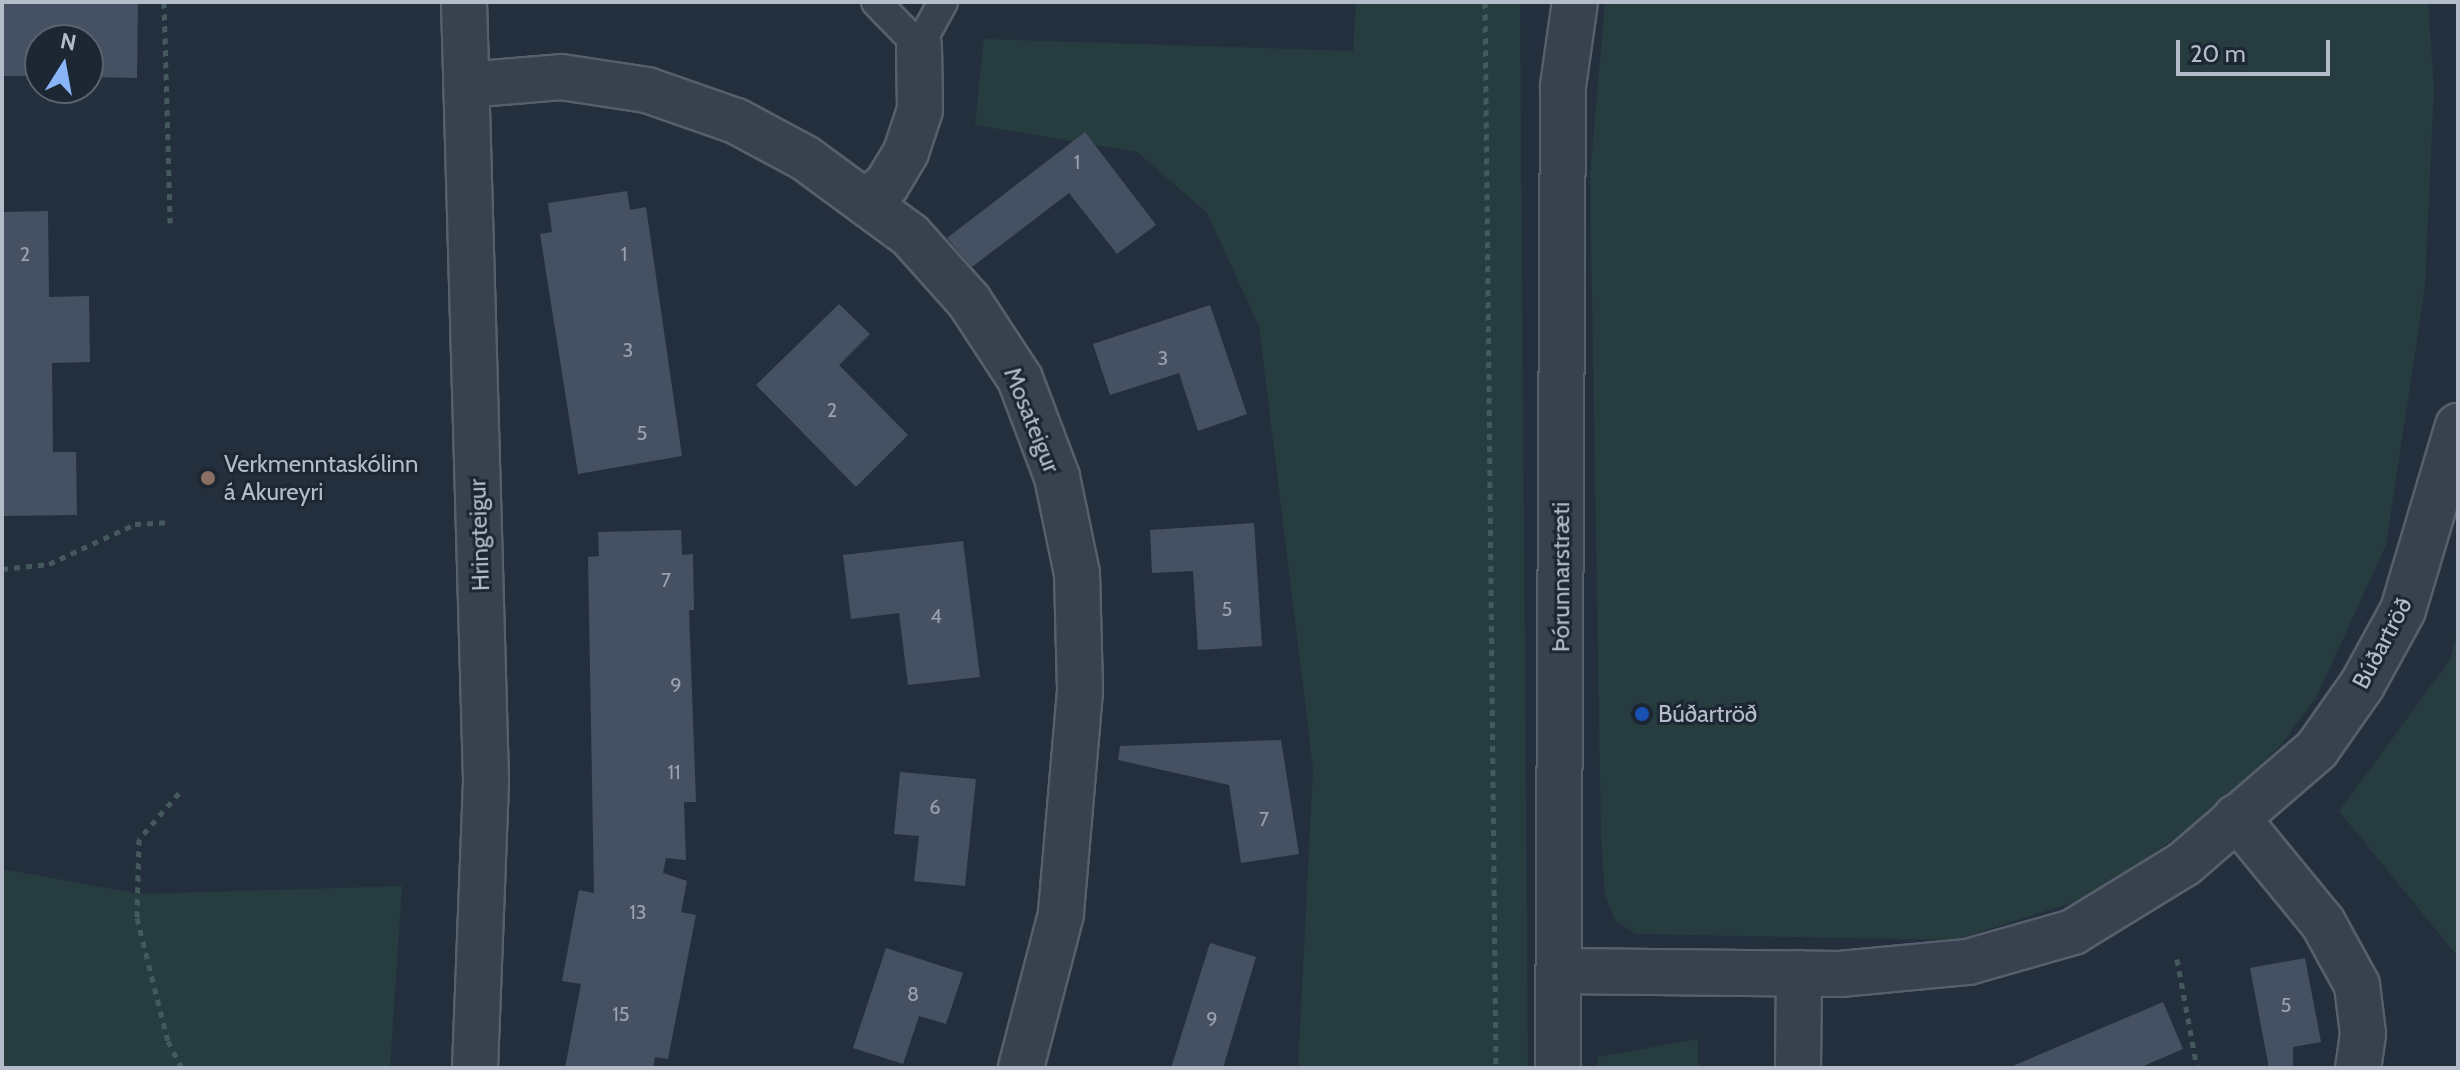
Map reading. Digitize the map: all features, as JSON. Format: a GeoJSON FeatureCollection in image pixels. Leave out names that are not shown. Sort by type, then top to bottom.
{"type":"FeatureCollection","features":[{"type":"Feature","properties":{"kind":"street","name":"Hringteigur"},"geometry":{"type":"LineString","coordinates":[[464,2],[486,782],[475,1068]]}},
{"type":"Feature","properties":{"kind":"street","name":"Þórunnarstræti"},"geometry":{"type":"LineString","coordinates":[[1549,2],[1563,86]]}},
{"type":"Feature","properties":{"kind":"street","name":"Þórunnarstræti"},"geometry":{"type":"LineString","coordinates":[[1558,1068],[1563,86],[1575,2]]}},
{"type":"Feature","properties":{"kind":"street"},"geometry":{"type":"LineString","coordinates":[[865,202],[887,184],[906,152],[920,110],[919,46]]}},
{"type":"Feature","properties":{"kind":"street","name":"Mosateigur"},"geometry":{"type":"LineString","coordinates":[[466,85],[561,77],[647,90],[736,121],[805,158],[910,235],[969,301],[1020,379],[1057,477],[1077,574],[1080,691],[1061,914],[1021,1068]]}},
{"type":"Feature","properties":{"kind":"street","name":"Búðartröð"},"geometry":{"type":"LineString","coordinates":[[1559,971],[1799,973],[1968,962],[2073,932],[2184,864],[2317,749],[2362,685],[2403,610],[2458,426]]}},
{"type":"Feature","properties":{"kind":"street"},"geometry":{"type":"LineString","coordinates":[[2236,817],[2323,923],[2357,985],[2363,1034],[2358,1068]]}},
{"type":"Feature","properties":{"kind":"street"},"geometry":{"type":"LineString","coordinates":[[1798,1068],[1799,973]]}},
{"type":"Feature","properties":{"kind":"lane"},"geometry":{"type":"LineString","coordinates":[[876,2],[919,46],[943,2]]}},
{"type":"Feature","properties":{"kind":"path"},"geometry":{"type":"LineString","coordinates":[[164,2],[170,223]]}},
{"type":"Feature","properties":{"kind":"path"},"geometry":{"type":"LineString","coordinates":[[1485,2],[1496,1068]]}},
{"type":"Feature","properties":{"kind":"path"},"geometry":{"type":"LineString","coordinates":[[2,569],[49,564],[135,524],[169,522]]}},
{"type":"Feature","properties":{"kind":"path"},"geometry":{"type":"LineString","coordinates":[[179,793],[139,839],[137,918],[168,1041],[182,1068]]}},
{"type":"Feature","properties":{"kind":"path"},"geometry":{"type":"LineString","coordinates":[[2177,959],[2197,1068]]}},
{"type":"Feature","properties":{"kind":"green space"},"geometry":{"type":"Polygon","coordinates":[[[1356,2],[1520,2],[1528,1068],[1298,1068],[1313,768],[1259,326],[1207,213],[1137,152],[975,125],[984,39],[1353,51],[1356,2]]]}},
{"type":"Feature","properties":{"kind":"green space"},"geometry":{"type":"Polygon","coordinates":[[[1605,2],[2428,2],[2434,89],[2425,287],[2386,545],[2316,698],[2280,746],[2217,810],[2087,898],[1955,940],[1635,934],[1615,920],[1605,896],[1601,838],[1590,176],[1605,2]]]}},
{"type":"Feature","properties":{"kind":"green space"},"geometry":{"type":"Polygon","coordinates":[[[2458,630],[2458,957],[2339,811],[2450,660],[2458,630]]]}},
{"type":"Feature","properties":{"kind":"green space"},"geometry":{"type":"Polygon","coordinates":[[[2,869],[140,894],[402,886],[390,1068],[2,1068],[2,869]]]}},
{"type":"Feature","properties":{"kind":"green space"},"geometry":{"type":"Polygon","coordinates":[[[1698,1039],[1698,1068],[1598,1068],[1598,1057],[1698,1039]]]}},
{"type":"Feature","properties":{"kind":"building"},"geometry":{"type":"Polygon","coordinates":[[[2,2],[138,2],[137,78],[104,77],[104,24],[24,24],[24,76],[2,76],[2,2]]]}},
{"type":"Feature","properties":{"kind":"building"},"geometry":{"type":"Polygon","coordinates":[[[1085,132],[1156,225],[1117,254],[1069,193],[972,267],[947,238],[1085,132]]]}},
{"type":"Feature","properties":{"kind":"building"},"geometry":{"type":"Polygon","coordinates":[[[627,191],[630,210],[646,207],[682,456],[578,474],[540,234],[552,232],[548,203],[627,191]]]}},
{"type":"Feature","properties":{"kind":"building"},"geometry":{"type":"Polygon","coordinates":[[[48,211],[49,297],[89,296],[90,362],[52,363],[53,452],[76,452],[77,515],[2,516],[2,212],[48,211]]]}},
{"type":"Feature","properties":{"kind":"building"},"geometry":{"type":"Polygon","coordinates":[[[839,304],[870,334],[839,365],[908,435],[856,487],[756,385],[839,304]]]}},
{"type":"Feature","properties":{"kind":"building"},"geometry":{"type":"Polygon","coordinates":[[[1210,305],[1247,414],[1198,431],[1179,373],[1110,395],[1093,344],[1210,305]]]}},
{"type":"Feature","properties":{"kind":"building"},"geometry":{"type":"Polygon","coordinates":[[[1254,523],[1262,646],[1198,650],[1193,571],[1152,573],[1150,530],[1254,523]]]}},
{"type":"Feature","properties":{"kind":"building"},"geometry":{"type":"Polygon","coordinates":[[[681,530],[682,555],[693,554],[694,610],[689,610],[696,802],[684,802],[686,860],[666,858],[663,873],[687,881],[681,912],[696,915],[668,1059],[655,1057],[653,1068],[565,1068],[581,984],[562,981],[579,890],[594,893],[588,557],[599,556],[598,532],[681,530]]]}},
{"type":"Feature","properties":{"kind":"building"},"geometry":{"type":"Polygon","coordinates":[[[963,541],[980,677],[908,685],[899,613],[851,619],[843,555],[963,541]]]}},
{"type":"Feature","properties":{"kind":"building"},"geometry":{"type":"Polygon","coordinates":[[[1281,740],[1299,854],[1241,863],[1229,785],[1118,760],[1120,746],[1281,740]]]}},
{"type":"Feature","properties":{"kind":"building"},"geometry":{"type":"Polygon","coordinates":[[[900,772],[976,779],[965,886],[914,881],[919,836],[894,834],[900,772]]]}},
{"type":"Feature","properties":{"kind":"building"},"geometry":{"type":"Polygon","coordinates":[[[1210,943],[1256,957],[1223,1068],[1171,1068],[1210,943]]]}},
{"type":"Feature","properties":{"kind":"building"},"geometry":{"type":"Polygon","coordinates":[[[886,948],[963,973],[946,1024],[919,1016],[903,1064],[853,1048],[886,948]]]}},
{"type":"Feature","properties":{"kind":"building"},"geometry":{"type":"Polygon","coordinates":[[[2305,958],[2321,1042],[2293,1047],[2293,1068],[2269,1068],[2250,968],[2305,958]]]}},
{"type":"Feature","properties":{"kind":"building"},"geometry":{"type":"Polygon","coordinates":[[[2163,1002],[2183,1049],[2139,1068],[2008,1068],[2163,1002]]]}},
{"type":"Feature","properties":{"kind":"place","name":"Verkmenntaskólinn á Akureyri"},"geometry":{"type":"Point","coordinates":[208,478]}},
{"type":"Feature","properties":{"kind":"place","name":"Búðartröð"},"geometry":{"type":"Point","coordinates":[1642,714]}}]}
